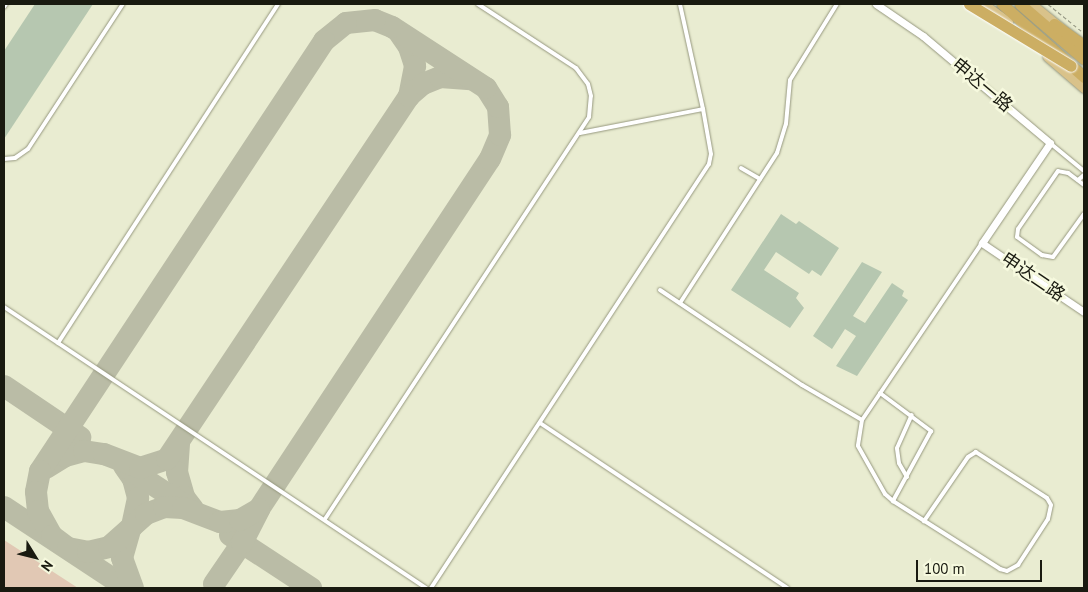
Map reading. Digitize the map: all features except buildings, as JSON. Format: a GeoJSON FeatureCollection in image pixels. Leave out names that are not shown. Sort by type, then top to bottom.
{"type":"FeatureCollection","features":[{"type":"Feature","properties":{"kind":"highway"},"geometry":{"type":"LineString","coordinates":[[969,4],[1071,66]]}},
{"type":"Feature","properties":{"kind":"highway"},"geometry":{"type":"LineString","coordinates":[[1002,4],[1084,77]]}},
{"type":"Feature","properties":{"kind":"highway"},"geometry":{"type":"LineString","coordinates":[[1020,4],[1084,59]]}},
{"type":"Feature","properties":{"kind":"highway"},"geometry":{"type":"LineString","coordinates":[[1054,24],[1084,47]]}},
{"type":"Feature","properties":{"kind":"main road"},"geometry":{"type":"LineString","coordinates":[[982,4],[1084,87]]}},
{"type":"Feature","properties":{"kind":"main road"},"geometry":{"type":"LineString","coordinates":[[1030,4],[1054,24],[1084,41]]}},
{"type":"Feature","properties":{"kind":"street","name":"申达一路"},"geometry":{"type":"LineString","coordinates":[[876,4],[923,36],[1050,143]]}},
{"type":"Feature","properties":{"kind":"street"},"geometry":{"type":"LineString","coordinates":[[982,243],[1050,143]]}},
{"type":"Feature","properties":{"kind":"street","name":"申达二路"},"geometry":{"type":"LineString","coordinates":[[982,243],[1084,312]]}},
{"type":"Feature","properties":{"kind":"lane"},"geometry":{"type":"LineString","coordinates":[[4,159],[15,158],[28,149],[123,4]]}},
{"type":"Feature","properties":{"kind":"lane"},"geometry":{"type":"LineString","coordinates":[[58,343],[278,4]]}},
{"type":"Feature","properties":{"kind":"lane"},"geometry":{"type":"LineString","coordinates":[[325,519],[580,133],[591,107],[588,84],[581,73],[478,4]]}},
{"type":"Feature","properties":{"kind":"lane"},"geometry":{"type":"LineString","coordinates":[[432,588],[709,164],[711,154],[703,109],[680,4]]}},
{"type":"Feature","properties":{"kind":"lane"},"geometry":{"type":"LineString","coordinates":[[680,303],[783,140],[792,76],[837,4]]}},
{"type":"Feature","properties":{"kind":"lane"},"geometry":{"type":"LineString","coordinates":[[580,133],[703,109]]}},
{"type":"Feature","properties":{"kind":"lane","name":"申达一路"},"geometry":{"type":"LineString","coordinates":[[1050,143],[1084,171]]}},
{"type":"Feature","properties":{"kind":"lane"},"geometry":{"type":"LineString","coordinates":[[741,168],[760,179]]}},
{"type":"Feature","properties":{"kind":"lane"},"geometry":{"type":"LineString","coordinates":[[1084,185],[1064,172],[1054,174],[1018,229],[1016,237],[1042,255],[1053,257],[1084,214]]}},
{"type":"Feature","properties":{"kind":"lane"},"geometry":{"type":"LineString","coordinates":[[1078,180],[1084,176]]}},
{"type":"Feature","properties":{"kind":"lane"},"geometry":{"type":"LineString","coordinates":[[924,521],[968,457],[976,452],[1047,498],[1051,505],[1048,519],[1018,565],[1007,571],[924,521],[893,501],[870,473],[858,446],[862,420],[982,243]]}},
{"type":"Feature","properties":{"kind":"lane"},"geometry":{"type":"LineString","coordinates":[[660,290],[802,385],[862,420]]}},
{"type":"Feature","properties":{"kind":"lane"},"geometry":{"type":"LineString","coordinates":[[4,308],[325,519],[426,588]]}},
{"type":"Feature","properties":{"kind":"lane"},"geometry":{"type":"LineString","coordinates":[[880,393],[931,431],[893,501]]}},
{"type":"Feature","properties":{"kind":"lane"},"geometry":{"type":"LineString","coordinates":[[907,477],[899,462],[897,448],[912,415]]}},
{"type":"Feature","properties":{"kind":"lane"},"geometry":{"type":"LineString","coordinates":[[540,423],[786,588]]}},
{"type":"Feature","properties":{"kind":"path"},"geometry":{"type":"LineString","coordinates":[[1048,4],[1084,33]]}},
{"type":"Feature","properties":{"kind":"shaded area"},"geometry":{"type":"Polygon","coordinates":[[[4,540],[78,588],[4,588],[4,540]]]}},
{"type":"Feature","properties":{"kind":"taxiway"},"geometry":{"type":"LineString","coordinates":[[214,584],[242,543],[259,509],[490,159],[500,135],[498,107],[486,88],[392,27],[375,20],[346,23],[324,41],[40,471],[36,492],[38,511],[52,536],[68,548],[88,552],[109,547],[146,514],[164,507],[183,508],[220,522],[240,520],[259,509]]}},
{"type":"Feature","properties":{"kind":"taxiway"},"geometry":{"type":"LineString","coordinates":[[400,34],[409,47],[415,66],[409,96]]}},
{"type":"Feature","properties":{"kind":"taxiway"},"geometry":{"type":"LineString","coordinates":[[46,468],[65,456],[84,451],[104,454],[140,468],[167,459],[409,96],[423,84],[440,77],[471,79]]}},
{"type":"Feature","properties":{"kind":"taxiway"},"geometry":{"type":"LineString","coordinates":[[4,386],[80,437]]}},
{"type":"Feature","properties":{"kind":"taxiway"},"geometry":{"type":"LineString","coordinates":[[179,444],[177,472],[184,497],[193,509]]}},
{"type":"Feature","properties":{"kind":"taxiway"},"geometry":{"type":"LineString","coordinates":[[124,466],[133,479],[138,498],[132,526]]}},
{"type":"Feature","properties":{"kind":"taxiway"},"geometry":{"type":"LineString","coordinates":[[126,467],[189,508]]}},
{"type":"Feature","properties":{"kind":"taxiway"},"geometry":{"type":"LineString","coordinates":[[4,507],[127,588]]}},
{"type":"Feature","properties":{"kind":"taxiway"},"geometry":{"type":"LineString","coordinates":[[130,530],[122,558],[133,588]]}},
{"type":"Feature","properties":{"kind":"taxiway"},"geometry":{"type":"LineString","coordinates":[[230,535],[311,588]]}}]}
